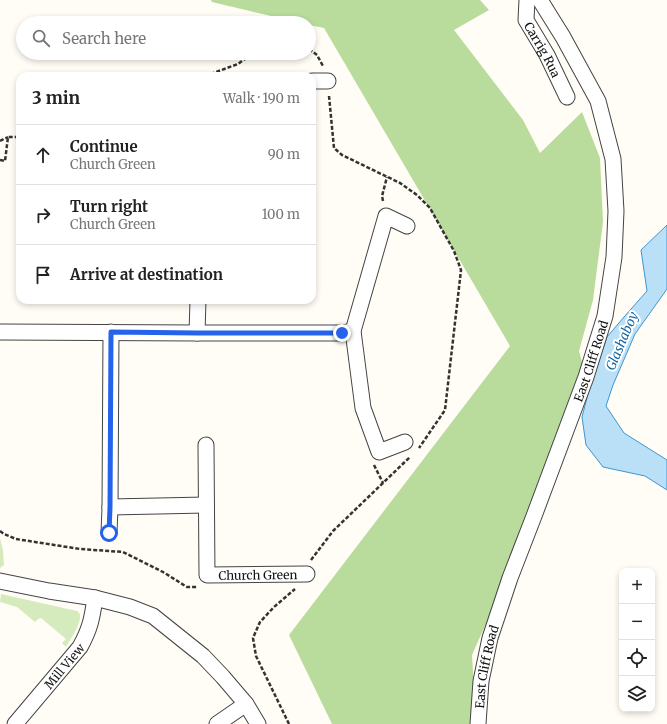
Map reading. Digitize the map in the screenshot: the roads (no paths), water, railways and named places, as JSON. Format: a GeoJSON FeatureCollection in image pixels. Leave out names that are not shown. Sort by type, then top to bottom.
{"type":"FeatureCollection","features":[{"type":"Feature","properties":{"kind":"street","name":"Carrig Rua"},"geometry":{"type":"LineString","coordinates":[[527,0],[526,20],[547,55],[566,98]]}},
{"type":"Feature","properties":{"kind":"street","name":"East Cliff Road"},"geometry":{"type":"LineString","coordinates":[[478,724],[481,681],[490,638],[510,578],[586,377],[605,316],[614,257],[616,211],[613,159],[598,101],[564,37],[540,0]]}},
{"type":"Feature","properties":{"kind":"street"},"geometry":{"type":"LineString","coordinates":[[316,81],[328,81]]}},
{"type":"Feature","properties":{"kind":"street"},"geometry":{"type":"LineString","coordinates":[[405,442],[379,452],[363,408],[348,332],[386,216],[407,226]]}},
{"type":"Feature","properties":{"kind":"street"},"geometry":{"type":"LineString","coordinates":[[197,333],[198,304]]}},
{"type":"Feature","properties":{"kind":"street"},"geometry":{"type":"LineString","coordinates":[[0,332],[348,332]]}},
{"type":"Feature","properties":{"kind":"street"},"geometry":{"type":"LineString","coordinates":[[109,533],[111,332]]}},
{"type":"Feature","properties":{"kind":"street","name":"Church Green"},"geometry":{"type":"LineString","coordinates":[[206,445],[207,575],[307,574]]}},
{"type":"Feature","properties":{"kind":"street"},"geometry":{"type":"LineString","coordinates":[[110,507],[206,505]]}},
{"type":"Feature","properties":{"kind":"street"},"geometry":{"type":"LineString","coordinates":[[0,580],[49,591],[95,598],[130,607],[153,616],[203,656],[224,677],[246,704],[258,724]]}},
{"type":"Feature","properties":{"kind":"street","name":"Mill View"},"geometry":{"type":"LineString","coordinates":[[15,724],[80,647],[90,626],[95,598]]}},
{"type":"Feature","properties":{"kind":"street"},"geometry":{"type":"LineString","coordinates":[[217,724],[246,704]]}},
{"type":"Feature","properties":{"kind":"water","name":"Glashaboy"},"geometry":{"type":"Polygon","coordinates":[[[667,225],[667,289],[635,334],[613,385],[606,406],[624,433],[667,460],[667,490],[645,476],[603,467],[586,445],[582,417],[589,390],[607,337],[647,291],[641,250],[667,225]]]}}]}
